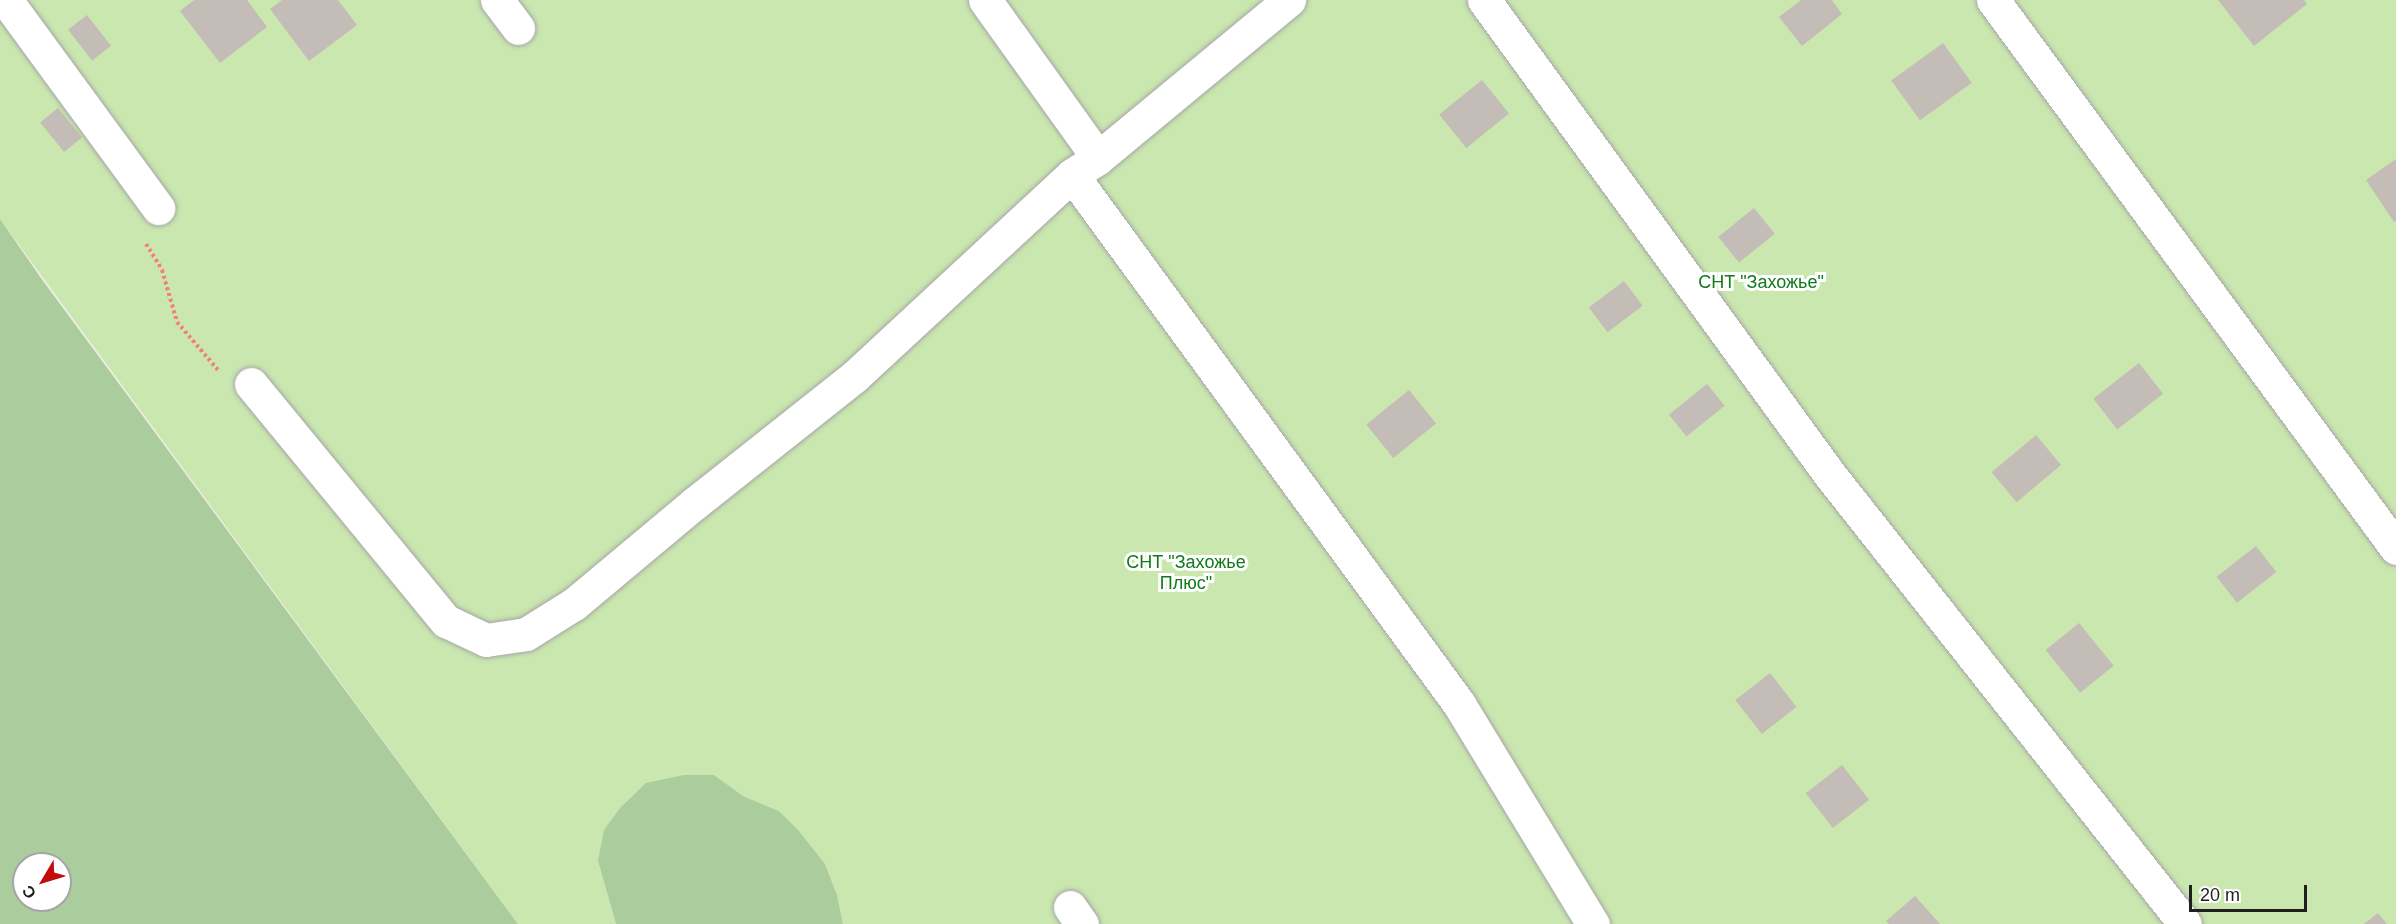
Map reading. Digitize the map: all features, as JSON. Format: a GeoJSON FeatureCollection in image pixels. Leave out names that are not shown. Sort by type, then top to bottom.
{"type":"FeatureCollection","features":[{"type":"Feature","properties":{"kind":"lane"},"geometry":{"type":"LineString","coordinates":[[6,0],[158,208]]}},
{"type":"Feature","properties":{"kind":"lane"},"geometry":{"type":"LineString","coordinates":[[497,0],[518,28]]}},
{"type":"Feature","properties":{"kind":"lane"},"geometry":{"type":"LineString","coordinates":[[985,0],[1085,166],[1459,704],[1593,924]]}},
{"type":"Feature","properties":{"kind":"lane"},"geometry":{"type":"LineString","coordinates":[[251,384],[446,621],[486,640],[526,634],[573,604],[695,503],[854,377],[1085,166],[1289,0]]}},
{"type":"Feature","properties":{"kind":"lane"},"geometry":{"type":"LineString","coordinates":[[1484,0],[1830,475],[2185,924]]}},
{"type":"Feature","properties":{"kind":"lane"},"geometry":{"type":"LineString","coordinates":[[1993,0],[2396,548]]}},
{"type":"Feature","properties":{"kind":"path"},"geometry":{"type":"LineString","coordinates":[[158,208],[146,245],[162,270],[177,322],[220,373],[251,384]]}},
{"type":"Feature","properties":{"kind":"green space","name":"СНТ \"Захожье Плюс\""},"geometry":{"type":"Polygon","coordinates":[[[0,0],[2396,0],[2396,924],[843,924],[837,895],[825,864],[779,811],[743,796],[714,775],[684,775],[598,861],[616,924],[518,924],[0,219],[0,0]]]}},
{"type":"Feature","properties":{"kind":"green space"},"geometry":{"type":"Polygon","coordinates":[[[0,219],[43,281],[518,924],[0,924],[0,219]]]}},
{"type":"Feature","properties":{"kind":"green space"},"geometry":{"type":"Polygon","coordinates":[[[684,775],[714,775],[743,796],[779,811],[798,830],[825,864],[837,895],[843,924],[616,924],[598,861],[604,830],[620,808],[646,783],[684,775]]]}},
{"type":"Feature","properties":{"kind":"building"},"geometry":{"type":"Polygon","coordinates":[[[194,0],[247,0],[267,27],[220,63],[180,11],[194,0]]]}},
{"type":"Feature","properties":{"kind":"building"},"geometry":{"type":"Polygon","coordinates":[[[282,0],[338,0],[357,25],[309,61],[270,9],[282,0]]]}},
{"type":"Feature","properties":{"kind":"building"},"geometry":{"type":"Polygon","coordinates":[[[1801,0],[1832,0],[1842,14],[1802,46],[1779,17],[1801,0]]]}},
{"type":"Feature","properties":{"kind":"building"},"geometry":{"type":"Polygon","coordinates":[[[2218,0],[2304,0],[2307,4],[2254,46],[2218,0]]]}},
{"type":"Feature","properties":{"kind":"building"},"geometry":{"type":"Polygon","coordinates":[[[87,15],[111,46],[92,61],[68,30],[87,15]]]}},
{"type":"Feature","properties":{"kind":"building"},"geometry":{"type":"Polygon","coordinates":[[[1943,43],[1972,83],[1920,120],[1891,81],[1943,43]]]}},
{"type":"Feature","properties":{"kind":"building"},"geometry":{"type":"Polygon","coordinates":[[[1482,80],[1509,113],[1466,148],[1439,115],[1482,80]]]}},
{"type":"Feature","properties":{"kind":"building"},"geometry":{"type":"Polygon","coordinates":[[[58,108],[82,138],[64,152],[40,122],[58,108]]]}},
{"type":"Feature","properties":{"kind":"building"},"geometry":{"type":"Polygon","coordinates":[[[2396,159],[2396,221],[2394,222],[2366,180],[2396,159]]]}},
{"type":"Feature","properties":{"kind":"building"},"geometry":{"type":"Polygon","coordinates":[[[1754,208],[1775,234],[1739,263],[1718,237],[1754,208]]]}},
{"type":"Feature","properties":{"kind":"building"},"geometry":{"type":"Polygon","coordinates":[[[1624,281],[1643,306],[1608,332],[1589,307],[1624,281]]]}},
{"type":"Feature","properties":{"kind":"building"},"geometry":{"type":"Polygon","coordinates":[[[2139,363],[2163,394],[2117,429],[2093,399],[2139,363]]]}},
{"type":"Feature","properties":{"kind":"building"},"geometry":{"type":"Polygon","coordinates":[[[1707,384],[1725,406],[1687,437],[1669,415],[1707,384]]]}},
{"type":"Feature","properties":{"kind":"building"},"geometry":{"type":"Polygon","coordinates":[[[1409,390],[1436,423],[1393,458],[1366,425],[1409,390]]]}},
{"type":"Feature","properties":{"kind":"building"},"geometry":{"type":"Polygon","coordinates":[[[2036,435],[2061,465],[2017,502],[1992,472],[2036,435]]]}},
{"type":"Feature","properties":{"kind":"building"},"geometry":{"type":"Polygon","coordinates":[[[2256,546],[2276,572],[2237,603],[2217,577],[2256,546]]]}},
{"type":"Feature","properties":{"kind":"building"},"geometry":{"type":"Polygon","coordinates":[[[2079,623],[2114,666],[2080,693],[2046,650],[2079,623]]]}},
{"type":"Feature","properties":{"kind":"building"},"geometry":{"type":"Polygon","coordinates":[[[1770,673],[1796,707],[1762,734],[1735,700],[1770,673]]]}},
{"type":"Feature","properties":{"kind":"building"},"geometry":{"type":"Polygon","coordinates":[[[1842,765],[1869,800],[1833,828],[1806,793],[1842,765]]]}},
{"type":"Feature","properties":{"kind":"building"},"geometry":{"type":"Polygon","coordinates":[[[1915,896],[1940,924],[1889,924],[1886,921],[1915,896]]]}},
{"type":"Feature","properties":{"kind":"building"},"geometry":{"type":"Polygon","coordinates":[[[2378,913],[2387,924],[2364,924],[2378,913]]]}},
{"type":"Feature","properties":{"kind":"park label","name":"СНТ \"Захожье\""},"geometry":{"type":"Point","coordinates":[1761,282]}}]}
